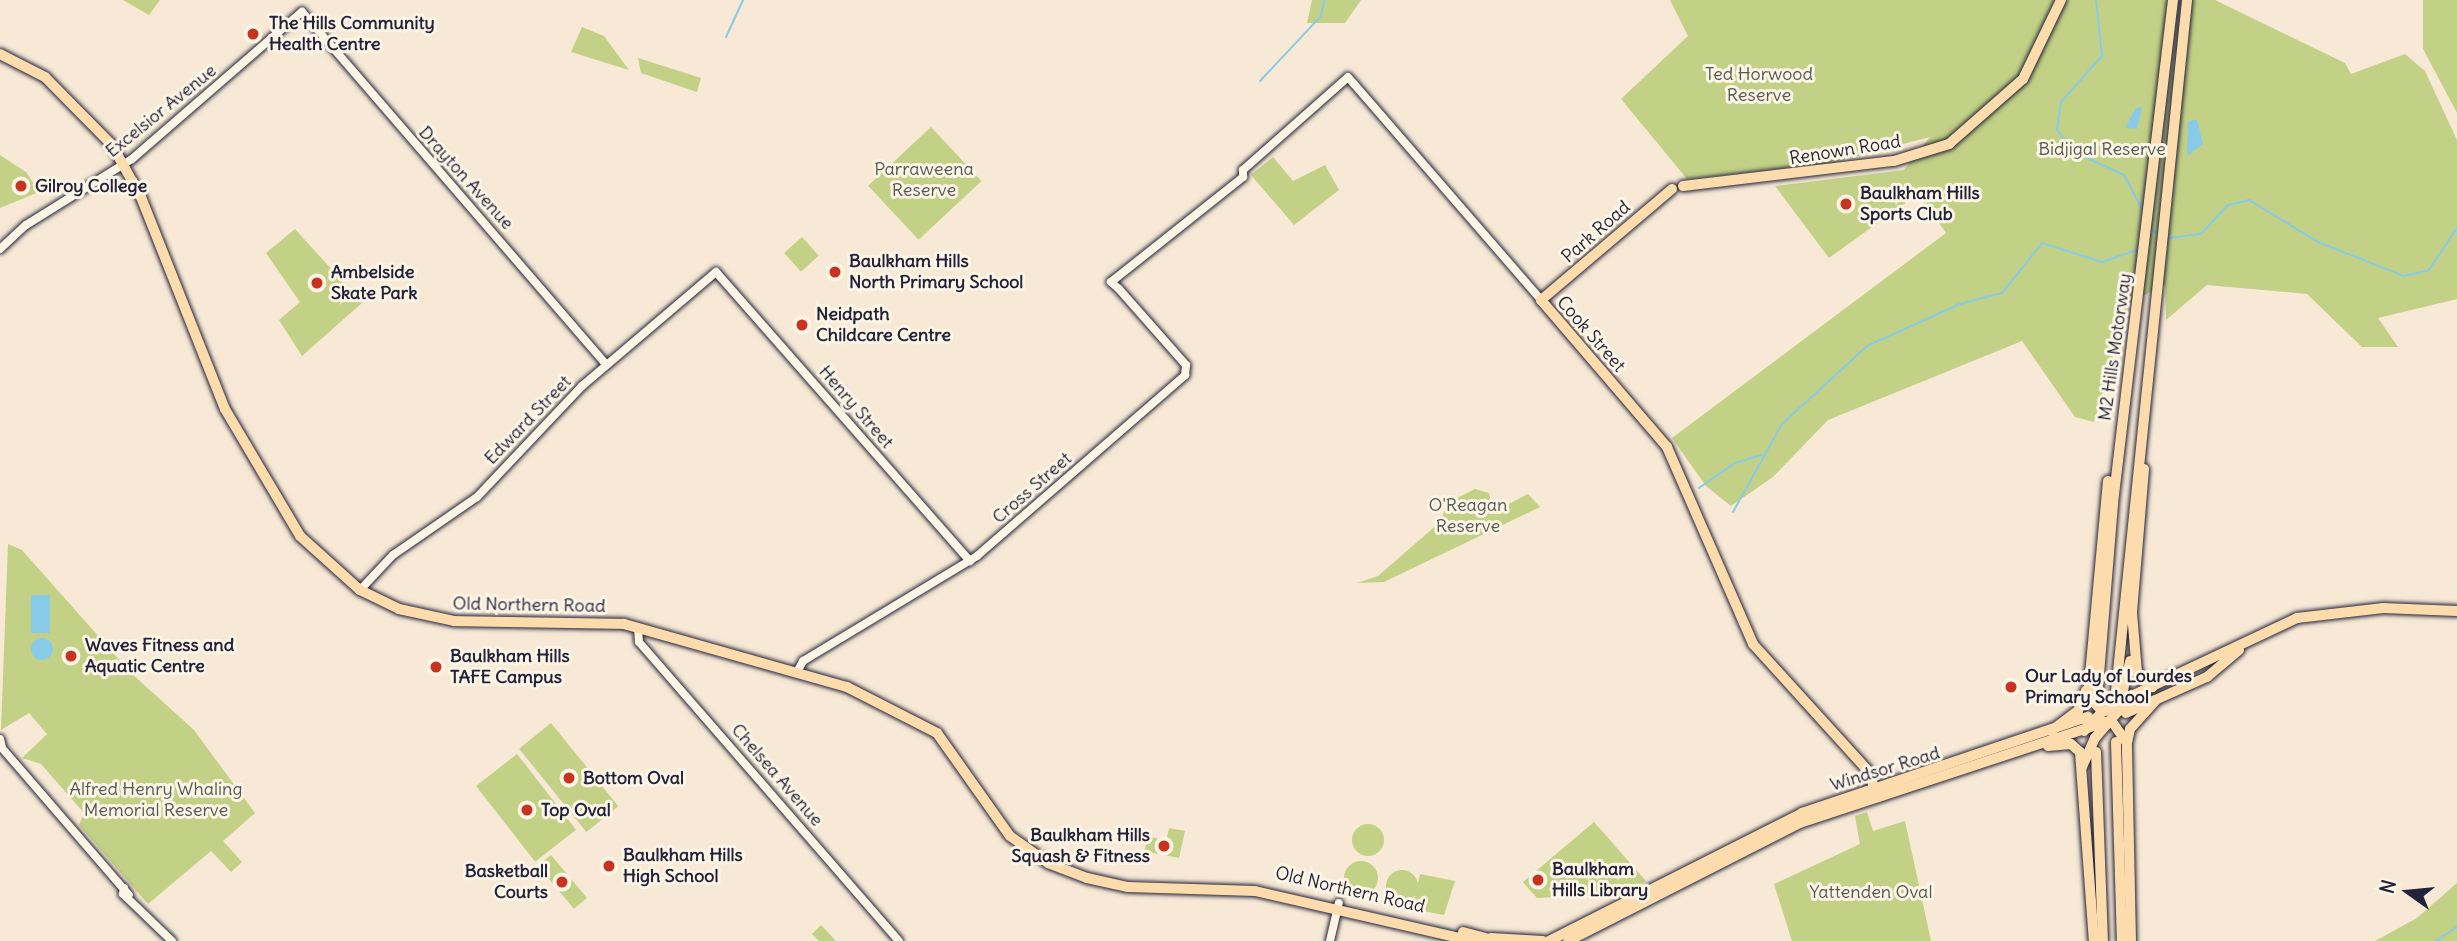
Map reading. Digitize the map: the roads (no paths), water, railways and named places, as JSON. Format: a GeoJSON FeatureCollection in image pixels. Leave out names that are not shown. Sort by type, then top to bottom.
{"type":"FeatureCollection","features":[{"type":"Feature","properties":{"kind":"highway","name":"M2 Hills Motorway"},"geometry":{"type":"LineString","coordinates":[[2097,699],[2125,407],[2141,290],[2173,0]]}},
{"type":"Feature","properties":{"kind":"highway","name":"M2 Hills Motorway"},"geometry":{"type":"LineString","coordinates":[[2116,691],[2146,365],[2187,0]]}},
{"type":"Feature","properties":{"kind":"highway"},"geometry":{"type":"LineString","coordinates":[[2081,797],[2085,757],[2130,676],[2146,365]]}},
{"type":"Feature","properties":{"kind":"highway"},"geometry":{"type":"LineString","coordinates":[[2125,407],[2105,502],[2088,696],[2107,714],[2122,743],[2131,941]]}},
{"type":"Feature","properties":{"kind":"highway"},"geometry":{"type":"LineString","coordinates":[[2132,613],[2137,673],[2152,687]]}},
{"type":"Feature","properties":{"kind":"highway"},"geometry":{"type":"LineString","coordinates":[[2051,731],[2081,707],[2089,669]]}},
{"type":"Feature","properties":{"kind":"highway"},"geometry":{"type":"LineString","coordinates":[[2084,732],[2132,695]]}},
{"type":"Feature","properties":{"kind":"highway"},"geometry":{"type":"LineString","coordinates":[[2122,941],[2122,743],[2130,729],[2156,700]]}},
{"type":"Feature","properties":{"kind":"highway"},"geometry":{"type":"LineString","coordinates":[[2083,719],[2133,710]]}},
{"type":"Feature","properties":{"kind":"highway"},"geometry":{"type":"LineString","coordinates":[[2048,746],[2068,743],[2078,749],[2094,941]]}},
{"type":"Feature","properties":{"kind":"highway"},"geometry":{"type":"LineString","coordinates":[[2096,751],[2103,941]]}},
{"type":"Feature","properties":{"kind":"main road","name":"Renown Road"},"geometry":{"type":"LineString","coordinates":[[1678,187],[1894,161],[1949,144],[2023,79],[2060,3]]}},
{"type":"Feature","properties":{"kind":"main road","name":"Old Northern Road"},"geometry":{"type":"LineString","coordinates":[[0,54],[74,100],[124,164],[225,410],[300,536],[360,590],[400,609],[454,621],[579,619],[638,628],[797,672],[866,696],[937,733],[1001,826],[1048,863],[1128,887],[1195,889],[1251,885],[1473,941]]}},
{"type":"Feature","properties":{"kind":"main road","name":"Park Road"},"geometry":{"type":"LineString","coordinates":[[1541,300],[1678,187]]}},
{"type":"Feature","properties":{"kind":"main road","name":"Cook Street"},"geometry":{"type":"LineString","coordinates":[[1541,300],[1667,447],[1754,636],[1753,644],[1760,646],[1877,793]]}},
{"type":"Feature","properties":{"kind":"main road"},"geometry":{"type":"LineString","coordinates":[[2132,695],[2311,615],[2383,608],[2457,611]]}},
{"type":"Feature","properties":{"kind":"main road"},"geometry":{"type":"LineString","coordinates":[[2133,710],[2224,667],[2239,649]]}},
{"type":"Feature","properties":{"kind":"main road","name":"Windsor Road"},"geometry":{"type":"LineString","coordinates":[[1549,941],[1765,830],[2083,719]]}},
{"type":"Feature","properties":{"kind":"main road","name":"Windsor Road"},"geometry":{"type":"LineString","coordinates":[[1568,941],[1738,850],[1877,793],[2048,746],[2084,732]]}},
{"type":"Feature","properties":{"kind":"main road","name":"Old Northern Road"},"geometry":{"type":"LineString","coordinates":[[1338,906],[1492,939],[1543,941]]}},
{"type":"Feature","properties":{"kind":"street","name":"Excelsior Avenue"},"geometry":{"type":"LineString","coordinates":[[0,249],[26,225],[124,164],[302,12]]}},
{"type":"Feature","properties":{"kind":"street","name":"Drayton Avenue"},"geometry":{"type":"LineString","coordinates":[[302,12],[607,364]]}},
{"type":"Feature","properties":{"kind":"street","name":"Cross Street"},"geometry":{"type":"LineString","coordinates":[[797,672],[803,661],[970,561],[1186,373],[1186,365],[1119,285],[1240,173],[1350,84]]}},
{"type":"Feature","properties":{"kind":"street","name":"Cook Street"},"geometry":{"type":"LineString","coordinates":[[1350,84],[1541,300]]}},
{"type":"Feature","properties":{"kind":"street","name":"Edward Street"},"geometry":{"type":"LineString","coordinates":[[360,590],[393,555],[477,497],[607,364],[710,274],[719,273]]}},
{"type":"Feature","properties":{"kind":"street","name":"Henry Street"},"geometry":{"type":"LineString","coordinates":[[719,273],[970,561]]}},
{"type":"Feature","properties":{"kind":"street","name":"Chelsea Avenue"},"geometry":{"type":"LineString","coordinates":[[638,628],[639,642],[899,941]]}},
{"type":"Feature","properties":{"kind":"street"},"geometry":{"type":"LineString","coordinates":[[1,745],[172,941]]}},
{"type":"Feature","properties":{"kind":"street"},"geometry":{"type":"LineString","coordinates":[[1330,941],[1338,906]]}},
{"type":"Feature","properties":{"kind":"water"},"geometry":{"type":"Polygon","coordinates":[[[2142,107],[2137,129],[2125,128],[2136,108],[2142,107]]]}},
{"type":"Feature","properties":{"kind":"water"},"geometry":{"type":"Polygon","coordinates":[[[2197,120],[2203,144],[2187,156],[2188,121],[2197,120]]]}},
{"type":"Feature","properties":{"kind":"water"},"geometry":{"type":"Polygon","coordinates":[[[31,595],[50,595],[50,633],[31,633],[31,595]]]}},
{"type":"Feature","properties":{"kind":"water"},"geometry":{"type":"Polygon","coordinates":[[[42,638],[50,641],[53,649],[50,657],[42,660],[34,657],[31,649],[34,641],[42,638]]]}},
{"type":"Feature","properties":{"kind":"waterway"},"geometry":{"type":"LineString","coordinates":[[726,37],[743,0]]}},
{"type":"Feature","properties":{"kind":"waterway"},"geometry":{"type":"LineString","coordinates":[[1260,81],[1320,17],[1325,0]]}},
{"type":"Feature","properties":{"kind":"waterway"},"geometry":{"type":"LineString","coordinates":[[2096,0],[2102,56],[2061,102],[2057,130],[2074,152],[2124,175],[2143,210]]}},
{"type":"Feature","properties":{"kind":"waterway"},"geometry":{"type":"LineString","coordinates":[[2168,238],[2201,234],[2228,205],[2249,200],[2318,242],[2404,276],[2429,270],[2457,228]]}},
{"type":"Feature","properties":{"kind":"waterway"},"geometry":{"type":"LineString","coordinates":[[2150,228],[2159,235]]}},
{"type":"Feature","properties":{"kind":"waterway"},"geometry":{"type":"LineString","coordinates":[[1733,512],[1782,424],[1867,346],[1960,304],[2002,293],[2042,243],[2102,262],[2137,250]]}},
{"type":"Feature","properties":{"kind":"waterway"},"geometry":{"type":"LineString","coordinates":[[1699,488],[1735,463],[1762,455]]}},
{"type":"Feature","properties":{"kind":"waterway"},"geometry":{"type":"LineString","coordinates":[[2436,941],[2457,927]]}},
{"type":"Feature","properties":{"kind":"place","name":"The Hills Community Health Centre"},"geometry":{"type":"Point","coordinates":[253,34]}},
{"type":"Feature","properties":{"kind":"place","name":"Gilroy College"},"geometry":{"type":"Point","coordinates":[21,186]}},
{"type":"Feature","properties":{"kind":"place","name":"Baulkham Hills Sports Club"},"geometry":{"type":"Point","coordinates":[1846,204]}},
{"type":"Feature","properties":{"kind":"place","name":"Baulkham Hills North Primary School"},"geometry":{"type":"Point","coordinates":[835,272]}},
{"type":"Feature","properties":{"kind":"place","name":"Ambelside Skate Park"},"geometry":{"type":"Point","coordinates":[317,283]}},
{"type":"Feature","properties":{"kind":"place","name":"Neidpath Childcare Centre"},"geometry":{"type":"Point","coordinates":[802,325]}},
{"type":"Feature","properties":{"kind":"place","name":"Waves Fitness and Aquatic Centre"},"geometry":{"type":"Point","coordinates":[71,656]}},
{"type":"Feature","properties":{"kind":"place","name":"Baulkham Hills TAFE Campus"},"geometry":{"type":"Point","coordinates":[436,667]}},
{"type":"Feature","properties":{"kind":"place","name":"Our Lady of Lourdes Primary School"},"geometry":{"type":"Point","coordinates":[2011,687]}},
{"type":"Feature","properties":{"kind":"place","name":"Bottom Oval"},"geometry":{"type":"Point","coordinates":[569,778]}},
{"type":"Feature","properties":{"kind":"place","name":"Top Oval"},"geometry":{"type":"Point","coordinates":[527,810]}},
{"type":"Feature","properties":{"kind":"place","name":"Baulkham Hills Squash & Fitness"},"geometry":{"type":"Point","coordinates":[1164,846]}},
{"type":"Feature","properties":{"kind":"place","name":"Baulkham Hills High School"},"geometry":{"type":"Point","coordinates":[609,866]}},
{"type":"Feature","properties":{"kind":"place","name":"Baulkham Hills Library"},"geometry":{"type":"Point","coordinates":[1538,880]}},
{"type":"Feature","properties":{"kind":"place","name":"Basketball Courts"},"geometry":{"type":"Point","coordinates":[562,882]}},
{"type":"Feature","properties":{"kind":"park label","name":"Ted Horwood Reserve"},"geometry":{"type":"Point","coordinates":[1759,85]}},
{"type":"Feature","properties":{"kind":"park label","name":"Bidjigal Reserve"},"geometry":{"type":"Point","coordinates":[2102,149]}},
{"type":"Feature","properties":{"kind":"park label","name":"Parraweena Reserve"},"geometry":{"type":"Point","coordinates":[924,180]}},
{"type":"Feature","properties":{"kind":"park label","name":"O'Reagan Reserve"},"geometry":{"type":"Point","coordinates":[1468,516]}},
{"type":"Feature","properties":{"kind":"park label","name":"Alfred Henry Whaling Memorial Reserve"},"geometry":{"type":"Point","coordinates":[156,800]}},
{"type":"Feature","properties":{"kind":"park label","name":"Yattenden Oval"},"geometry":{"type":"Point","coordinates":[1871,892]}}]}
